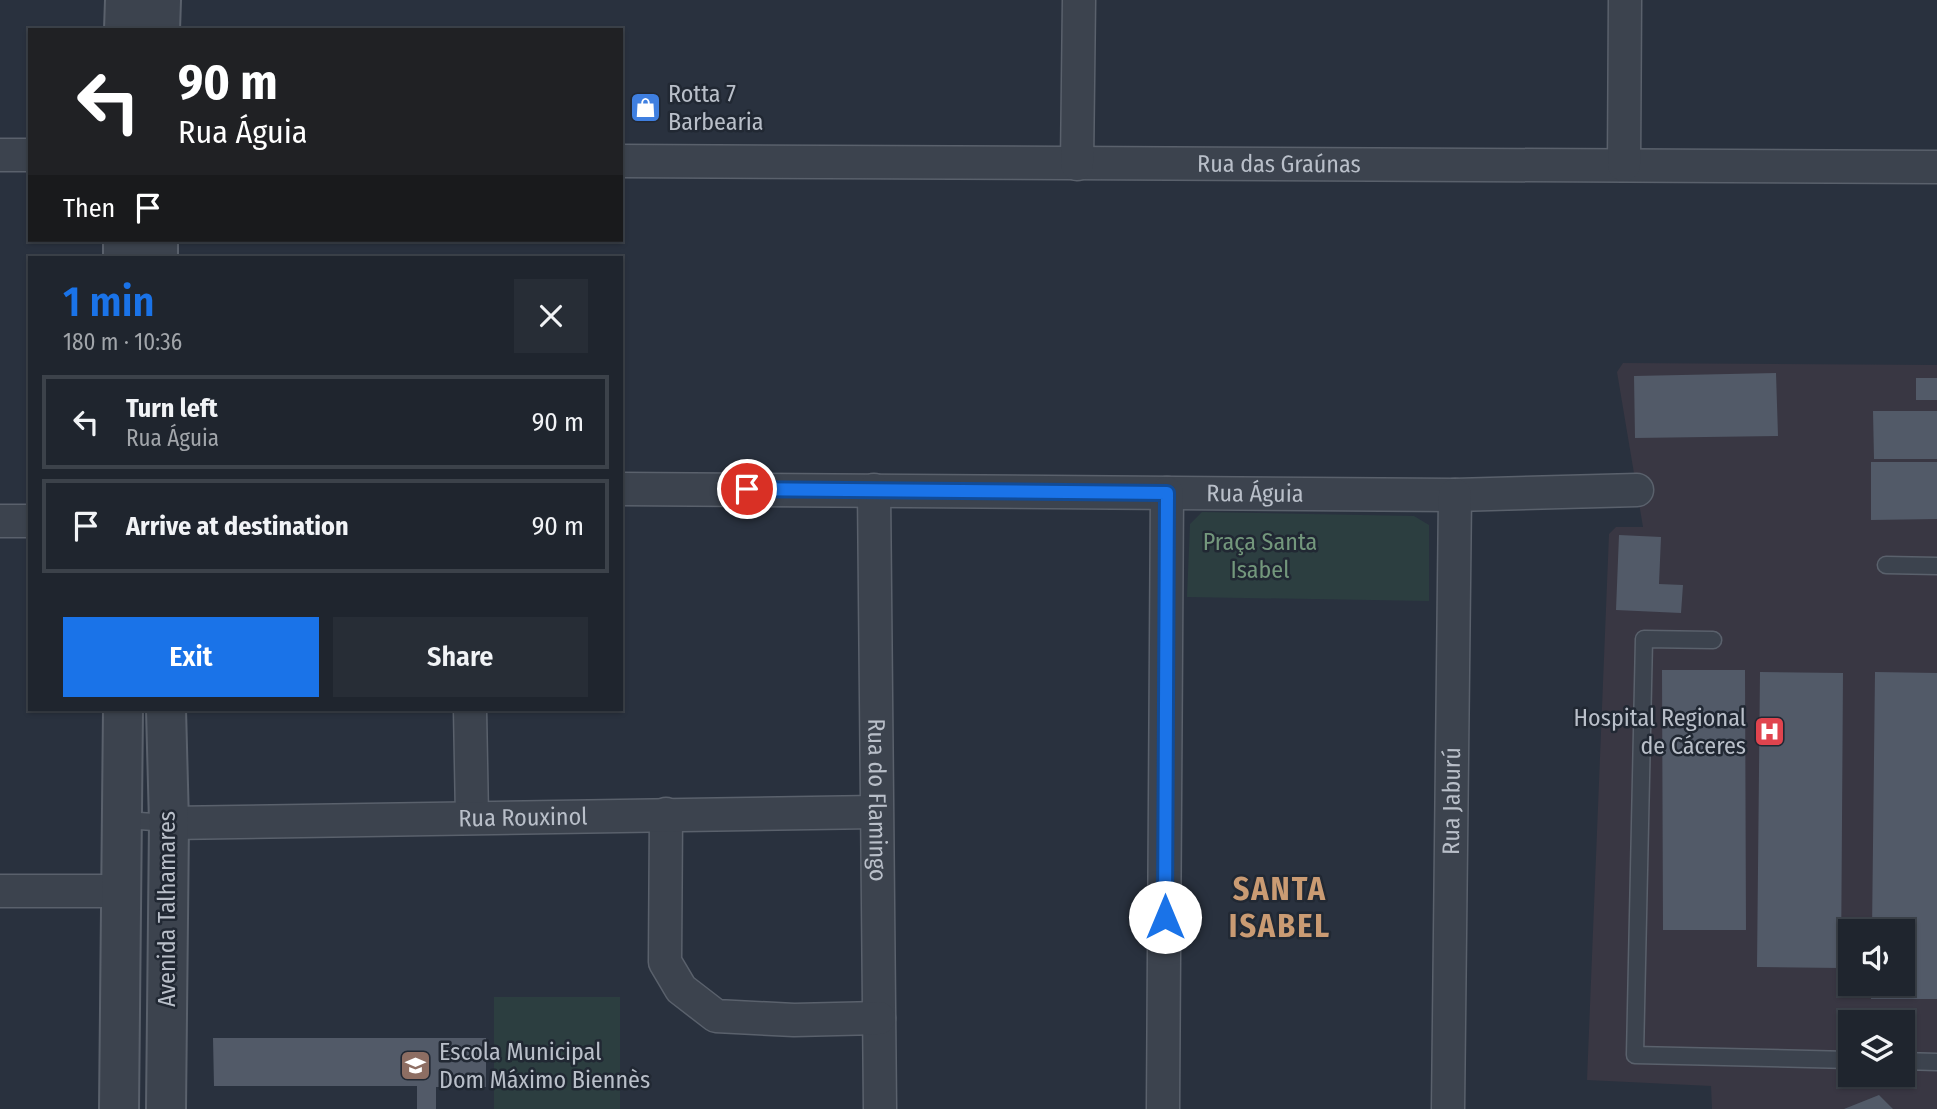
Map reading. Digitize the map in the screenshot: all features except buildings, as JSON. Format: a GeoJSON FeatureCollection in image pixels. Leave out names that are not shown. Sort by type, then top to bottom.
{"type":"FeatureCollection","features":[{"type":"Feature","properties":{"kind":"street"},"geometry":{"type":"LineString","coordinates":[[124,28],[125,0]]}},
{"type":"Feature","properties":{"kind":"street"},"geometry":{"type":"LineString","coordinates":[[160,28],[161,0]]}},
{"type":"Feature","properties":{"kind":"street"},"geometry":{"type":"LineString","coordinates":[[1077,164],[1079,0]]}},
{"type":"Feature","properties":{"kind":"street"},"geometry":{"type":"LineString","coordinates":[[1624,166],[1625,0]]}},
{"type":"Feature","properties":{"kind":"street"},"geometry":{"type":"LineString","coordinates":[[0,155],[28,155]]}},
{"type":"Feature","properties":{"kind":"street","name":"Rua das Graúnas"},"geometry":{"type":"LineString","coordinates":[[623,161],[1937,167]]}},
{"type":"Feature","properties":{"kind":"street","name":"Rua Águia"},"geometry":{"type":"LineString","coordinates":[[623,489],[1455,495],[1637,490]]}},
{"type":"Feature","properties":{"kind":"street","name":"Rua do Flamingo"},"geometry":{"type":"LineString","coordinates":[[874,490],[880,1109]]}},
{"type":"Feature","properties":{"kind":"street"},"geometry":{"type":"LineString","coordinates":[[1163,1109],[1167,493]]}},
{"type":"Feature","properties":{"kind":"street","name":"Rua Jaburú"},"geometry":{"type":"LineString","coordinates":[[1448,1109],[1455,495]]}},
{"type":"Feature","properties":{"kind":"street"},"geometry":{"type":"LineString","coordinates":[[0,521],[28,521]]}},
{"type":"Feature","properties":{"kind":"street","name":"Avenida Talhamares"},"geometry":{"type":"LineString","coordinates":[[123,711],[124,820],[145,892],[166,1109]]}},
{"type":"Feature","properties":{"kind":"street","name":"Avenida Talhamares"},"geometry":{"type":"LineString","coordinates":[[120,1109],[145,892],[169,823],[166,711]]}},
{"type":"Feature","properties":{"kind":"street"},"geometry":{"type":"LineString","coordinates":[[470,711],[472,817]]}},
{"type":"Feature","properties":{"kind":"street","name":"Rua Rouxinol"},"geometry":{"type":"LineString","coordinates":[[169,823],[876,812]]}},
{"type":"Feature","properties":{"kind":"street"},"geometry":{"type":"LineString","coordinates":[[666,814],[665,962],[681,989],[716,1016],[794,1020],[879,1018]]}},
{"type":"Feature","properties":{"kind":"street"},"geometry":{"type":"LineString","coordinates":[[0,891],[145,892]]}},
{"type":"Feature","properties":{"kind":"lane"},"geometry":{"type":"LineString","coordinates":[[1886,565],[1937,566]]}},
{"type":"Feature","properties":{"kind":"lane"},"geometry":{"type":"LineString","coordinates":[[1713,640],[1644,639],[1635,1055],[1838,1060]]}},
{"type":"Feature","properties":{"kind":"lane"},"geometry":{"type":"LineString","coordinates":[[124,820],[169,823]]}},
{"type":"Feature","properties":{"kind":"lane"},"geometry":{"type":"LineString","coordinates":[[1915,1061],[1937,1062]]}},
{"type":"Feature","properties":{"kind":"shaded area","name":"Hospital Regional de Cáceres"},"geometry":{"type":"Polygon","coordinates":[[[1623,363],[1937,365],[1937,1109],[1712,1109],[1711,1086],[1587,1080],[1609,534],[1616,527],[1643,527],[1617,372],[1623,363]]]}},
{"type":"Feature","properties":{"kind":"green space","name":"Praça Santa Isabel"},"geometry":{"type":"Polygon","coordinates":[[[1202,512],[1414,516],[1429,525],[1429,601],[1187,597],[1190,524],[1202,512]]]}},
{"type":"Feature","properties":{"kind":"green space"},"geometry":{"type":"Polygon","coordinates":[[[494,997],[620,997],[620,1109],[494,1109],[494,997]]]}},
{"type":"Feature","properties":{"kind":"place","name":"Rotta 7 Barbearia"},"geometry":{"type":"Point","coordinates":[645,108]}},
{"type":"Feature","properties":{"kind":"place","name":"Hospital Regional de Cáceres"},"geometry":{"type":"Point","coordinates":[1769,732]}},
{"type":"Feature","properties":{"kind":"place","name":"Escola Municipal Dom Máximo Biennès"},"geometry":{"type":"Point","coordinates":[416,1066]}},
{"type":"Feature","properties":{"kind":"district","name":"SANTA ISABEL"},"geometry":{"type":"Point","coordinates":[1280,908]}},
{"type":"Feature","properties":{"kind":"route"},"geometry":{"type":"LineString","coordinates":[[747,489],[1167,493],[1165,917]]}}]}
